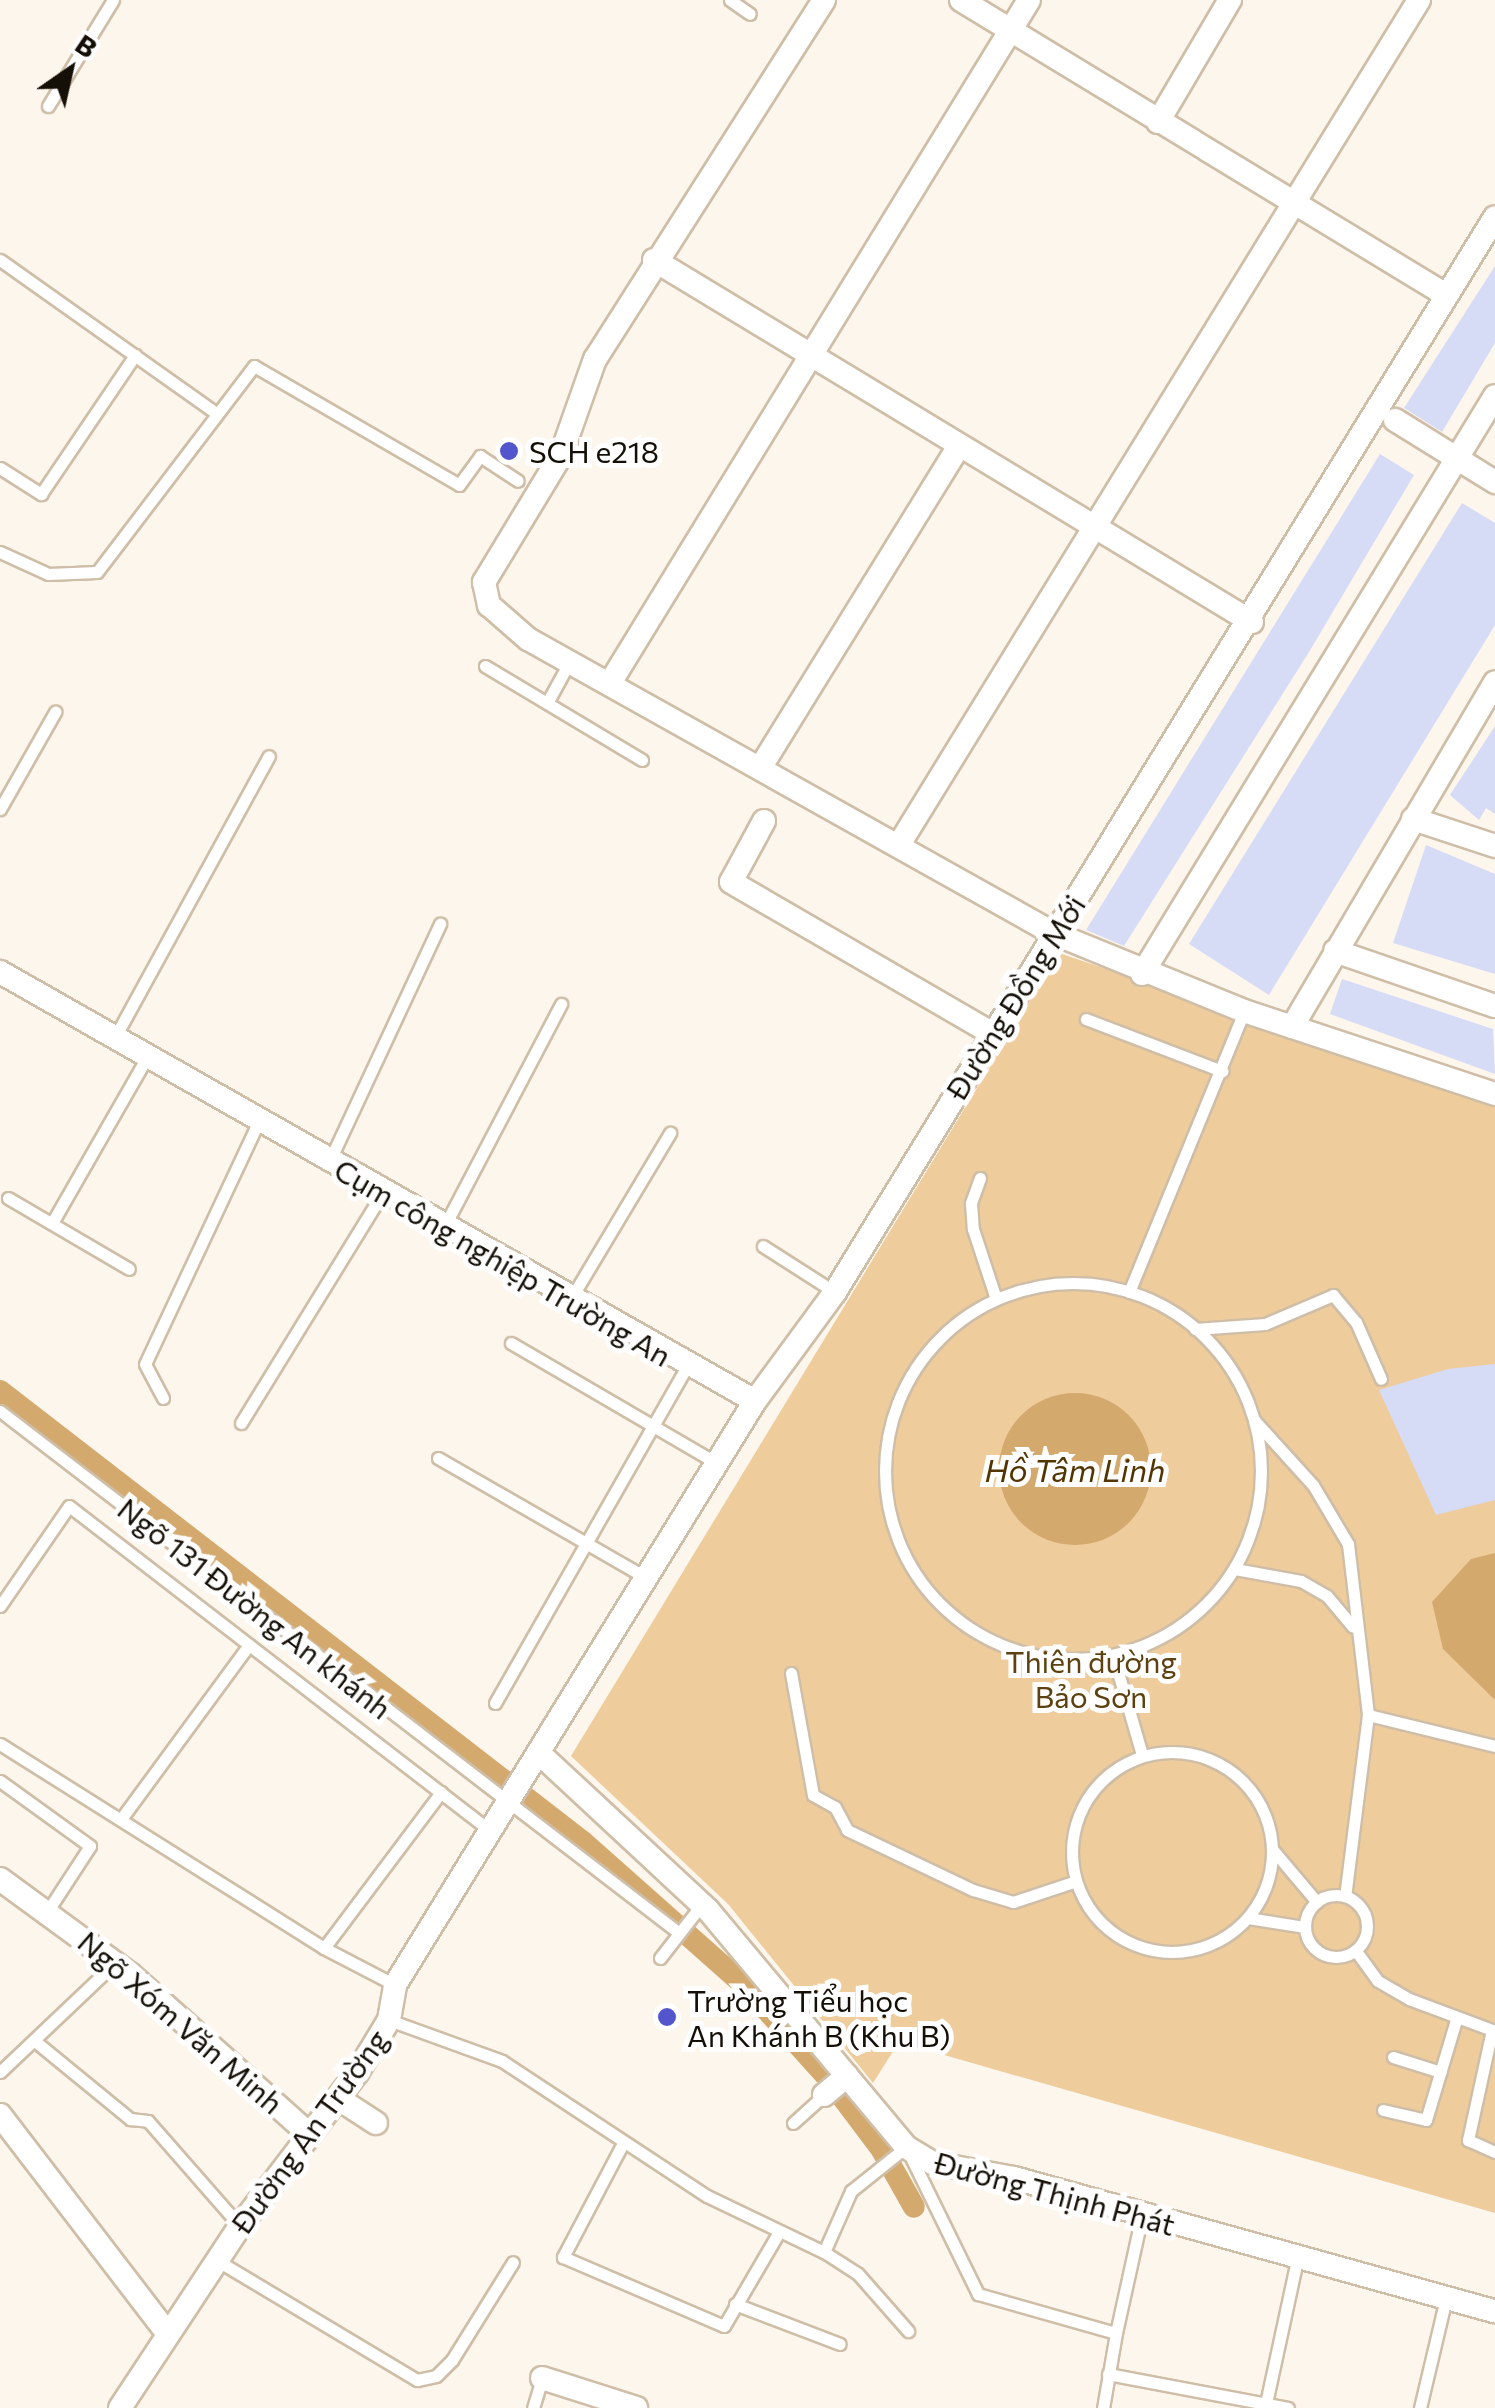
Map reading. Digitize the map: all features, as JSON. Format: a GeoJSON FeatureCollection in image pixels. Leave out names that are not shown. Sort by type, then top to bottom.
{"type":"FeatureCollection","features":[{"type":"Feature","properties":{"kind":"street"},"geometry":{"type":"LineString","coordinates":[[824,0],[654,260],[595,359],[561,455],[484,582],[502,622],[900,843],[1053,934],[1142,974],[1495,1094]]}},
{"type":"Feature","properties":{"kind":"street"},"geometry":{"type":"LineString","coordinates":[[960,0],[1446,296]]}},
{"type":"Feature","properties":{"kind":"street"},"geometry":{"type":"LineString","coordinates":[[610,683],[1030,0]]}},
{"type":"Feature","properties":{"kind":"street"},"geometry":{"type":"LineString","coordinates":[[1158,122],[1230,0]]}},
{"type":"Feature","properties":{"kind":"street"},"geometry":{"type":"LineString","coordinates":[[900,843],[1419,0]]}},
{"type":"Feature","properties":{"kind":"street","name":"Đường Đồng Mới"},"geometry":{"type":"LineString","coordinates":[[513,1801],[716,1463],[835,1292],[1053,934],[1252,622],[1495,218]]}},
{"type":"Feature","properties":{"kind":"street"},"geometry":{"type":"LineString","coordinates":[[654,260],[958,448],[1252,622]]}},
{"type":"Feature","properties":{"kind":"street"},"geometry":{"type":"LineString","coordinates":[[1142,974],[1495,396]]}},
{"type":"Feature","properties":{"kind":"street"},"geometry":{"type":"LineString","coordinates":[[1395,420],[1495,482]]}},
{"type":"Feature","properties":{"kind":"street"},"geometry":{"type":"LineString","coordinates":[[762,766],[958,448]]}},
{"type":"Feature","properties":{"kind":"street"},"geometry":{"type":"LineString","coordinates":[[1292,1027],[1495,682]]}},
{"type":"Feature","properties":{"kind":"street"},"geometry":{"type":"LineString","coordinates":[[1413,819],[1495,846]]}},
{"type":"Feature","properties":{"kind":"street"},"geometry":{"type":"LineString","coordinates":[[764,821],[731,882],[992,1033]]}},
{"type":"Feature","properties":{"kind":"street"},"geometry":{"type":"LineString","coordinates":[[1336,952],[1495,1006]]}},
{"type":"Feature","properties":{"kind":"street","name":"Cụm công nghiệp Trường An"},"geometry":{"type":"LineString","coordinates":[[0,972],[687,1367],[755,1402]]}},
{"type":"Feature","properties":{"kind":"street","name":"Đường Thịnh Phát"},"geometry":{"type":"LineString","coordinates":[[535,1763],[702,1905],[835,2086],[901,2149],[933,2163],[1014,2178],[1296,2260],[1495,2311]]}},
{"type":"Feature","properties":{"kind":"street","name":"Đường An Trường"},"geometry":{"type":"LineString","coordinates":[[120,2408],[240,2226],[339,2098],[389,2020],[394,1984],[513,1801]]}},
{"type":"Feature","properties":{"kind":"street","name":"Ngõ Xóm Văn Minh"},"geometry":{"type":"LineString","coordinates":[[0,1878],[45,1916],[70,1926],[115,1963],[310,2135]]}},
{"type":"Feature","properties":{"kind":"street"},"geometry":{"type":"LineString","coordinates":[[339,2098],[376,2122]]}},
{"type":"Feature","properties":{"kind":"street"},"geometry":{"type":"LineString","coordinates":[[0,2115],[168,2334]]}},
{"type":"Feature","properties":{"kind":"street"},"geometry":{"type":"LineString","coordinates":[[542,2378],[636,2408]]}},
{"type":"Feature","properties":{"kind":"lane"},"geometry":{"type":"LineString","coordinates":[[48,106],[113,0]]}},
{"type":"Feature","properties":{"kind":"lane"},"geometry":{"type":"LineString","coordinates":[[730,0],[750,14]]}},
{"type":"Feature","properties":{"kind":"lane"},"geometry":{"type":"LineString","coordinates":[[0,260],[215,412]]}},
{"type":"Feature","properties":{"kind":"lane"},"geometry":{"type":"LineString","coordinates":[[0,468],[41,494],[134,355]]}},
{"type":"Feature","properties":{"kind":"lane"},"geometry":{"type":"LineString","coordinates":[[0,552],[48,574],[97,572],[215,412],[254,366],[460,486],[480,456],[518,480]]}},
{"type":"Feature","properties":{"kind":"lane"},"geometry":{"type":"LineString","coordinates":[[547,703],[570,660]]}},
{"type":"Feature","properties":{"kind":"lane"},"geometry":{"type":"LineString","coordinates":[[484,666],[642,760]]}},
{"type":"Feature","properties":{"kind":"lane"},"geometry":{"type":"LineString","coordinates":[[0,809],[56,712]]}},
{"type":"Feature","properties":{"kind":"lane"},"geometry":{"type":"LineString","coordinates":[[114,1038],[269,756]]}},
{"type":"Feature","properties":{"kind":"lane"},"geometry":{"type":"LineString","coordinates":[[329,1162],[440,924]]}},
{"type":"Feature","properties":{"kind":"lane"},"geometry":{"type":"LineString","coordinates":[[444,1227],[561,1004]]}},
{"type":"Feature","properties":{"kind":"lane"},"geometry":{"type":"LineString","coordinates":[[1129,1292],[1244,1010]]}},
{"type":"Feature","properties":{"kind":"lane"},"geometry":{"type":"LineString","coordinates":[[1086,1019],[1222,1071]]}},
{"type":"Feature","properties":{"kind":"lane"},"geometry":{"type":"LineString","coordinates":[[52,1223],[147,1057]]}},
{"type":"Feature","properties":{"kind":"lane"},"geometry":{"type":"LineString","coordinates":[[162,1398],[145,1364],[249,1115]]}},
{"type":"Feature","properties":{"kind":"lane"},"geometry":{"type":"LineString","coordinates":[[570,1300],[670,1133]]}},
{"type":"Feature","properties":{"kind":"lane"},"geometry":{"type":"LineString","coordinates":[[980,1178],[971,1203],[973,1229],[996,1300]]}},
{"type":"Feature","properties":{"kind":"lane"},"geometry":{"type":"LineString","coordinates":[[240,1424],[382,1192]]}},
{"type":"Feature","properties":{"kind":"lane"},"geometry":{"type":"LineString","coordinates":[[8,1198],[129,1269]]}},
{"type":"Feature","properties":{"kind":"lane"},"geometry":{"type":"LineString","coordinates":[[763,1246],[835,1292]]}},
{"type":"Feature","properties":{"kind":"lane"},"geometry":{"type":"LineString","coordinates":[[1254,1420],[1260,1497],[1235,1569],[1183,1625],[1112,1656],[1036,1656],[976,1632],[928,1590],[892,1522],[886,1446],[900,1397],[943,1334],[996,1300],[1059,1284],[1129,1292],[1196,1330],[1233,1373],[1254,1420],[1313,1485],[1348,1544],[1353,1626],[1368,1716],[1345,1896]]}},
{"type":"Feature","properties":{"kind":"lane"},"geometry":{"type":"LineString","coordinates":[[1196,1330],[1266,1324],[1333,1296],[1356,1322],[1381,1378]]}},
{"type":"Feature","properties":{"kind":"lane"},"geometry":{"type":"LineString","coordinates":[[511,1343],[652,1430],[716,1463]]}},
{"type":"Feature","properties":{"kind":"lane"},"geometry":{"type":"LineString","coordinates":[[495,1703],[687,1367]]}},
{"type":"Feature","properties":{"kind":"lane","name":"Ngõ 131 Đường An khánh"},"geometry":{"type":"LineString","coordinates":[[0,1411],[680,1932]]}},
{"type":"Feature","properties":{"kind":"lane"},"geometry":{"type":"LineString","coordinates":[[438,1458],[649,1578]]}},
{"type":"Feature","properties":{"kind":"lane"},"geometry":{"type":"LineString","coordinates":[[0,1606],[68,1506],[493,1833]]}},
{"type":"Feature","properties":{"kind":"lane"},"geometry":{"type":"LineString","coordinates":[[1235,1569],[1300,1581],[1327,1596],[1353,1626]]}},
{"type":"Feature","properties":{"kind":"lane"},"geometry":{"type":"LineString","coordinates":[[121,1818],[250,1645]]}},
{"type":"Feature","properties":{"kind":"lane"},"geometry":{"type":"LineString","coordinates":[[1112,1656],[1142,1755]]}},
{"type":"Feature","properties":{"kind":"lane"},"geometry":{"type":"LineString","coordinates":[[791,1673],[814,1795],[835,1807],[847,1830],[956,1883],[1013,1902],[1076,1881]]}},
{"type":"Feature","properties":{"kind":"lane"},"geometry":{"type":"LineString","coordinates":[[1368,1716],[1495,1746]]}},
{"type":"Feature","properties":{"kind":"lane"},"geometry":{"type":"LineString","coordinates":[[0,1744],[324,1948],[394,1984]]}},
{"type":"Feature","properties":{"kind":"lane"},"geometry":{"type":"LineString","coordinates":[[1198,1754],[1231,1771],[1266,1814],[1273,1850],[1267,1886],[1248,1918],[1202,1948],[1146,1948],[1099,1920],[1076,1881],[1073,1834],[1086,1800],[1110,1772],[1142,1755],[1198,1754]]}},
{"type":"Feature","properties":{"kind":"lane"},"geometry":{"type":"LineString","coordinates":[[0,1781],[90,1846],[45,1916]]}},
{"type":"Feature","properties":{"kind":"lane"},"geometry":{"type":"LineString","coordinates":[[324,1948],[441,1792]]}},
{"type":"Feature","properties":{"kind":"lane"},"geometry":{"type":"LineString","coordinates":[[1273,1850],[1317,1902]]}},
{"type":"Feature","properties":{"kind":"lane"},"geometry":{"type":"LineString","coordinates":[[1248,1918],[1304,1927],[1319,1952],[1338,1958],[1356,1951],[1368,1925],[1361,1907],[1345,1896],[1317,1902]]}},
{"type":"Feature","properties":{"kind":"lane"},"geometry":{"type":"LineString","coordinates":[[1304,1927],[1317,1902]]}},
{"type":"Feature","properties":{"kind":"lane"},"geometry":{"type":"LineString","coordinates":[[660,1958],[702,1905]]}},
{"type":"Feature","properties":{"kind":"lane"},"geometry":{"type":"LineString","coordinates":[[1356,1951],[1378,1981],[1456,2020],[1493,2030],[1468,2140],[1495,2152]]}},
{"type":"Feature","properties":{"kind":"lane"},"geometry":{"type":"LineString","coordinates":[[0,2072],[115,1963]]}},
{"type":"Feature","properties":{"kind":"lane"},"geometry":{"type":"LineString","coordinates":[[389,2020],[502,2061],[622,2144],[779,2232],[824,2252],[858,2274],[908,2331]]}},
{"type":"Feature","properties":{"kind":"lane"},"geometry":{"type":"LineString","coordinates":[[1384,2110],[1426,2120],[1456,2020]]}},
{"type":"Feature","properties":{"kind":"lane"},"geometry":{"type":"LineString","coordinates":[[36,2042],[130,2118],[148,2121],[240,2226]]}},
{"type":"Feature","properties":{"kind":"lane"},"geometry":{"type":"LineString","coordinates":[[1393,2057],[1441,2072]]}},
{"type":"Feature","properties":{"kind":"lane"},"geometry":{"type":"LineString","coordinates":[[793,2123],[835,2086]]}},
{"type":"Feature","properties":{"kind":"lane"},"geometry":{"type":"LineString","coordinates":[[622,2144],[563,2257],[715,2326],[724,2326],[779,2232]]}},
{"type":"Feature","properties":{"kind":"lane"},"geometry":{"type":"LineString","coordinates":[[824,2252],[851,2191],[882,2161],[901,2149],[978,2294],[1116,2333]]}},
{"type":"Feature","properties":{"kind":"lane"},"geometry":{"type":"LineString","coordinates":[[1103,2408],[1142,2215]]}},
{"type":"Feature","properties":{"kind":"lane"},"geometry":{"type":"LineString","coordinates":[[1266,2405],[1296,2260]]}},
{"type":"Feature","properties":{"kind":"lane"},"geometry":{"type":"LineString","coordinates":[[218,2261],[417,2380],[436,2376],[452,2360],[513,2262]]}},
{"type":"Feature","properties":{"kind":"lane"},"geometry":{"type":"LineString","coordinates":[[1420,2408],[1446,2298]]}},
{"type":"Feature","properties":{"kind":"lane"},"geometry":{"type":"LineString","coordinates":[[736,2304],[840,2344]]}},
{"type":"Feature","properties":{"kind":"lane"},"geometry":{"type":"LineString","coordinates":[[1108,2374],[1288,2408]]}},
{"type":"Feature","properties":{"kind":"lane"},"geometry":{"type":"LineString","coordinates":[[533,2408],[542,2378]]}},
{"type":"Feature","properties":{"kind":"green space","name":"Thiên đường Bảo Sơn"},"geometry":{"type":"Polygon","coordinates":[[[1059,953],[1495,1100],[1495,2213],[899,2042],[873,2083],[728,1904],[571,1756],[1059,953]]]}},
{"type":"Feature","properties":{"kind":"water","name":"Hồ Tâm Linh"},"geometry":{"type":"Polygon","coordinates":[[[1075,1393],[1104,1398],[1129,1415],[1146,1440],[1151,1469],[1146,1498],[1129,1523],[1104,1540],[1075,1545],[1046,1540],[1021,1523],[1004,1498],[999,1469],[1004,1440],[1021,1415],[1046,1398],[1075,1393]]]}},
{"type":"Feature","properties":{"kind":"water"},"geometry":{"type":"Polygon","coordinates":[[[1495,1553],[1495,1700],[1443,1649],[1432,1602],[1471,1559],[1495,1553]]]}},
{"type":"Feature","properties":{"kind":"building"},"geometry":{"type":"Polygon","coordinates":[[[1495,266],[1495,343],[1442,432],[1404,408],[1495,266]]]}},
{"type":"Feature","properties":{"kind":"building"},"geometry":{"type":"Polygon","coordinates":[[[1380,454],[1414,475],[1309,652],[1124,946],[1086,930],[1380,454]]]}},
{"type":"Feature","properties":{"kind":"building"},"geometry":{"type":"Polygon","coordinates":[[[1462,503],[1495,523],[1495,625],[1269,995],[1189,944],[1462,503]]]}},
{"type":"Feature","properties":{"kind":"building"},"geometry":{"type":"Polygon","coordinates":[[[1495,726],[1495,814],[1486,808],[1479,820],[1450,795],[1495,726]]]}},
{"type":"Feature","properties":{"kind":"building"},"geometry":{"type":"Polygon","coordinates":[[[1426,845],[1495,874],[1495,974],[1393,943],[1426,845]]]}},
{"type":"Feature","properties":{"kind":"building"},"geometry":{"type":"Polygon","coordinates":[[[1342,979],[1493,1029],[1495,1074],[1330,1014],[1342,979]]]}},
{"type":"Feature","properties":{"kind":"building"},"geometry":{"type":"Polygon","coordinates":[[[1495,1364],[1495,1500],[1436,1515],[1379,1390],[1448,1369],[1495,1364]]]}},
{"type":"Feature","properties":{"kind":"waterway"},"geometry":{"type":"LineString","coordinates":[[0,1391],[583,1842],[745,1986],[828,2078],[882,2150],[914,2207]]}},
{"type":"Feature","properties":{"kind":"place","name":"SCH e218"},"geometry":{"type":"Point","coordinates":[509,451]}},
{"type":"Feature","properties":{"kind":"place","name":"Trường Tiểu học An Khánh B (Khu B)"},"geometry":{"type":"Point","coordinates":[667,2017]}}]}
